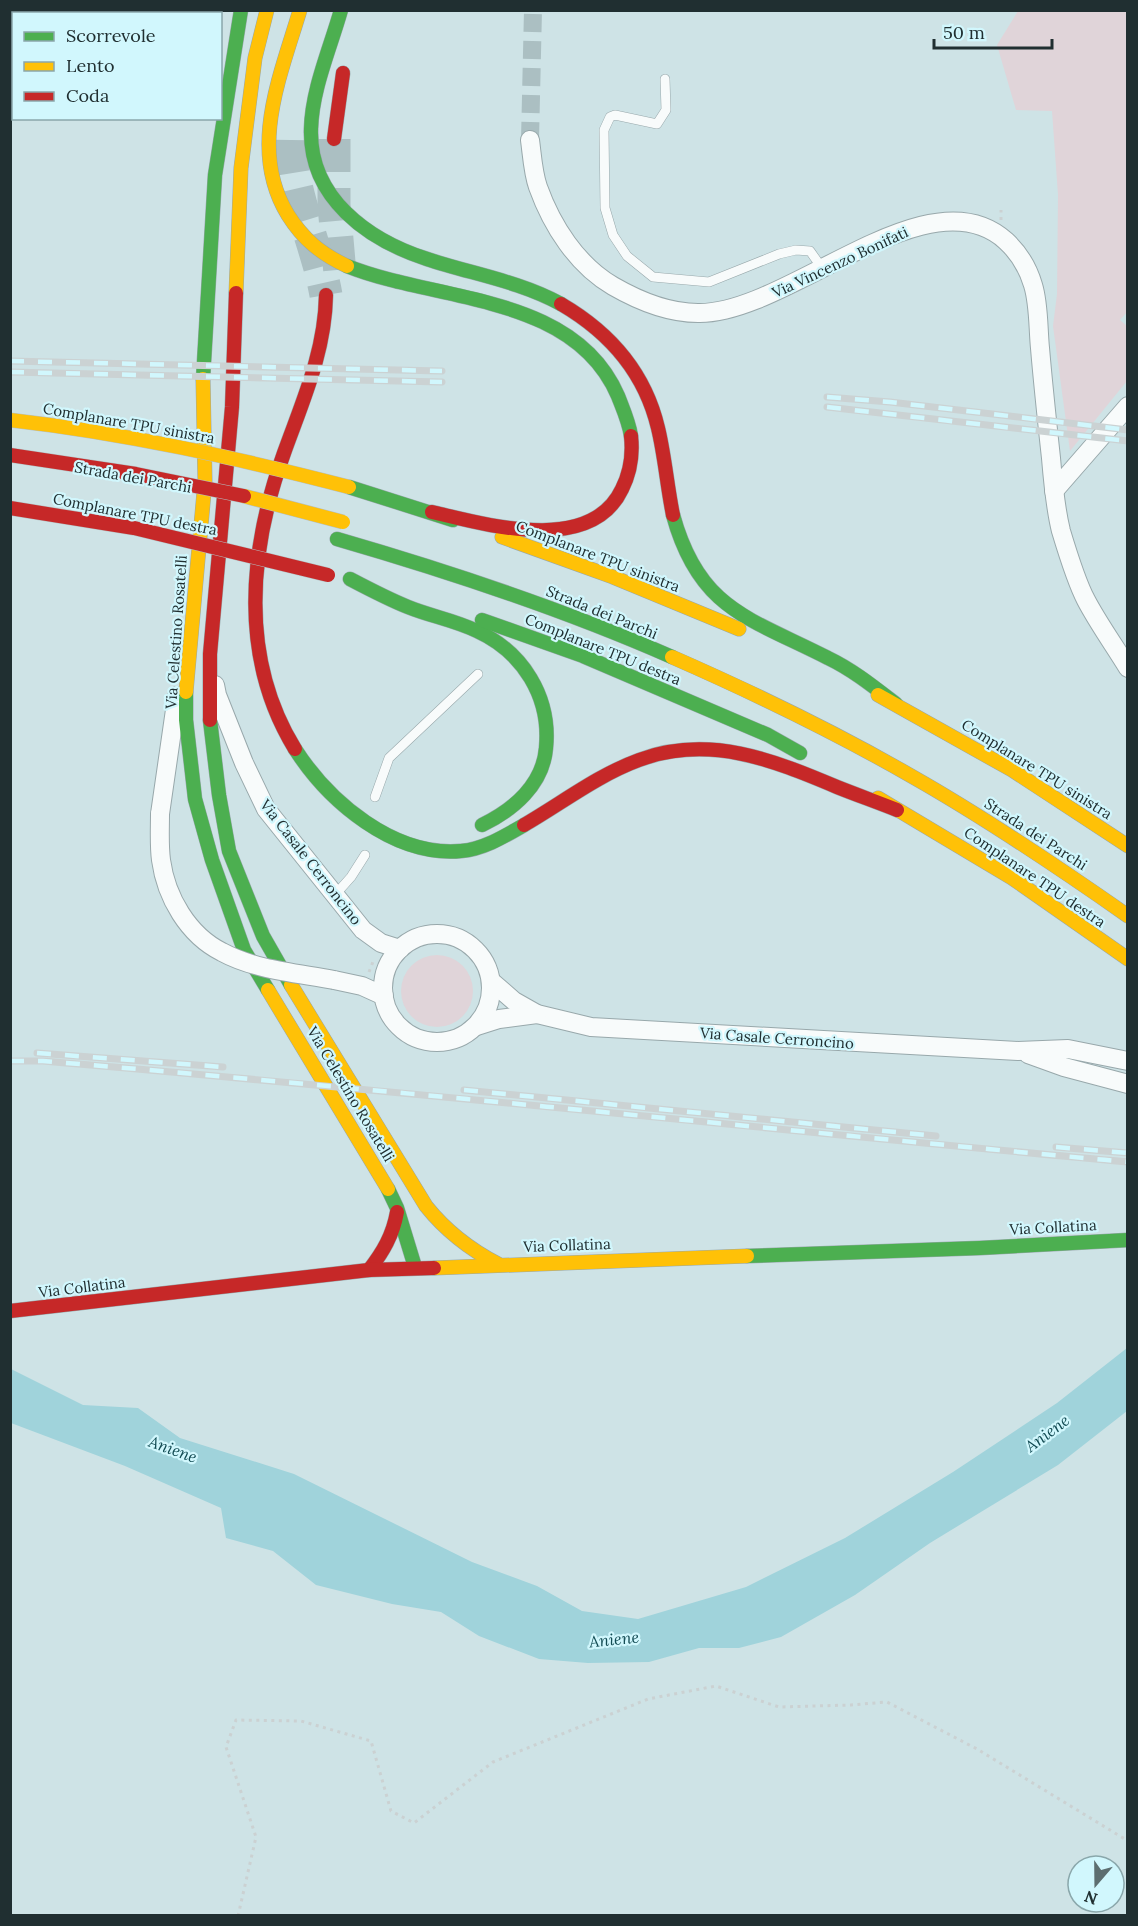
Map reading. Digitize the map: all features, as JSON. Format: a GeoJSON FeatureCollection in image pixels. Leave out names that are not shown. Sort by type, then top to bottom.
{"type":"FeatureCollection","features":[{"type":"Feature","properties":{"kind":"main road","name":"Via Celestino Rosatelli"},"geometry":{"type":"LineString","coordinates":[[241,10],[215,175],[203,380],[205,481],[186,682],[186,720],[195,799],[212,860],[244,950],[366,1150],[397,1208],[415,1267]]}},
{"type":"Feature","properties":{"kind":"main road","name":"Via Celestino Rosatelli"},"geometry":{"type":"LineString","coordinates":[[267,10],[255,58],[241,168],[232,407],[210,654],[209,710],[219,795],[229,850],[263,936],[405,1175],[433,1214],[453,1236],[468,1248],[498,1264]]}},
{"type":"Feature","properties":{"kind":"main road"},"geometry":{"type":"LineString","coordinates":[[300,10],[270,121],[267,145],[276,190],[299,231],[319,251],[351,268],[387,279],[501,305],[545,322],[575,341],[600,364],[620,396],[630,424],[632,453],[630,469],[624,485],[610,506],[588,524],[569,529],[525,529],[432,512]]}},
{"type":"Feature","properties":{"kind":"main road"},"geometry":{"type":"LineString","coordinates":[[341,10],[316,98],[311,132],[317,170],[327,190],[340,208],[371,233],[400,248],[436,262],[533,291],[570,309],[600,331],[625,359],[642,384],[651,403],[662,446],[674,522],[686,555],[704,582],[724,603],[741,615],[848,668],[896,704]]}},
{"type":"Feature","properties":{"kind":"main road"},"geometry":{"type":"LineString","coordinates":[[334,140],[336,112],[346,59]]}},
{"type":"Feature","properties":{"kind":"main road"},"geometry":{"type":"LineString","coordinates":[[326,295],[326,326],[321,351],[284,454],[266,516],[256,582],[255,628],[264,680],[282,726],[303,760],[342,805],[373,828],[399,840],[439,850],[471,849],[499,839],[598,780],[635,761],[669,751],[719,748],[763,756],[897,810]]}},
{"type":"Feature","properties":{"kind":"main road","name":"Complanare TPU sinistra"},"geometry":{"type":"LineString","coordinates":[[10,420],[168,446],[349,487],[432,512],[613,577],[700,612],[831,671],[896,704],[1012,770],[1128,846]]}},
{"type":"Feature","properties":{"kind":"main road","name":"Strada dei Parchi"},"geometry":{"type":"LineString","coordinates":[[10,455],[87,465],[179,482],[349,523]]}},
{"type":"Feature","properties":{"kind":"main road"},"geometry":{"type":"LineString","coordinates":[[252,517],[282,522],[303,458]]}},
{"type":"Feature","properties":{"kind":"main road","name":"Strada dei Parchi"},"geometry":{"type":"LineString","coordinates":[[190,504],[235,514]]}},
{"type":"Feature","properties":{"kind":"main road","name":"Complanare TPU destra"},"geometry":{"type":"LineString","coordinates":[[10,508],[70,516],[158,533],[350,579],[454,611],[583,657],[768,735],[816,761]]}},
{"type":"Feature","properties":{"kind":"main road","name":"Strada dei Parchi"},"geometry":{"type":"LineString","coordinates":[[332,538],[435,568],[539,604],[668,655],[767,700],[917,779],[1003,831],[1128,916]]}},
{"type":"Feature","properties":{"kind":"main road"},"geometry":{"type":"LineString","coordinates":[[274,578],[278,550]]}},
{"type":"Feature","properties":{"kind":"main road"},"geometry":{"type":"LineString","coordinates":[[350,579],[406,606],[459,624],[489,638],[523,667],[541,697],[546,712],[547,735],[545,756],[537,778],[512,809],[493,820],[467,830]]}},
{"type":"Feature","properties":{"kind":"main road","name":"Complanare TPU destra"},"geometry":{"type":"LineString","coordinates":[[837,772],[897,810],[956,843],[1128,959]]}},
{"type":"Feature","properties":{"kind":"main road"},"geometry":{"type":"LineString","coordinates":[[342,785],[377,812]]}},
{"type":"Feature","properties":{"kind":"main road","name":"Via Celestino Rosatelli"},"geometry":{"type":"LineString","coordinates":[[405,1175],[415,1214]]}},
{"type":"Feature","properties":{"kind":"main road"},"geometry":{"type":"LineString","coordinates":[[369,1269],[391,1240],[397,1208]]}},
{"type":"Feature","properties":{"kind":"main road"},"geometry":{"type":"LineString","coordinates":[[415,1267],[418,1230]]}},
{"type":"Feature","properties":{"kind":"main road","name":"Via Collatina"},"geometry":{"type":"LineString","coordinates":[[10,1311],[369,1269],[980,1248],[1128,1240]]}},
{"type":"Feature","properties":{"kind":"street","name":"Via Vincenzo Bonifati"},"geometry":{"type":"LineString","coordinates":[[530,141],[537,185],[555,223],[573,250],[598,277],[627,294],[656,306],[699,314],[735,308],[766,297],[822,268],[898,234],[938,221],[965,221],[985,227],[1004,238],[1020,254],[1034,286],[1054,491],[1061,530],[1085,599],[1128,668]]}},
{"type":"Feature","properties":{"kind":"street"},"geometry":{"type":"LineString","coordinates":[[1054,491],[1128,406]]}},
{"type":"Feature","properties":{"kind":"street"},"geometry":{"type":"LineString","coordinates":[[193,597],[160,814],[161,860],[176,908],[193,929],[222,952],[247,962],[362,986],[384,996],[384,979],[389,963],[400,949]]}},
{"type":"Feature","properties":{"kind":"street","name":"Via Casale Cerroncino"},"geometry":{"type":"LineString","coordinates":[[210,654],[217,695],[244,763],[266,809],[363,930],[381,943],[400,949],[416,938],[435,934],[455,937],[479,954],[485,962],[491,981],[514,1001],[537,1014],[591,1027],[1018,1051],[1068,1049],[1128,1061]]}},
{"type":"Feature","properties":{"kind":"street"},"geometry":{"type":"LineString","coordinates":[[477,1026],[486,1013],[491,997],[491,981]]}},
{"type":"Feature","properties":{"kind":"street","name":"Via Casale Cerroncino"},"geometry":{"type":"LineString","coordinates":[[384,996],[389,1013],[399,1027],[413,1037],[429,1042],[447,1042],[463,1036],[477,1026],[499,1019],[537,1014]]}},
{"type":"Feature","properties":{"kind":"street","name":"Via Casale Cerroncino"},"geometry":{"type":"LineString","coordinates":[[1018,1051],[1064,1067],[1128,1084]]}},
{"type":"Feature","properties":{"kind":"lane"},"geometry":{"type":"LineString","coordinates":[[665,79],[666,110],[657,124],[615,115],[610,117],[604,130],[605,208],[613,235],[627,256],[653,277],[709,282],[779,254],[796,250],[810,251],[822,268]]}},
{"type":"Feature","properties":{"kind":"lane"},"geometry":{"type":"LineString","coordinates":[[375,797],[389,758],[478,674]]}},
{"type":"Feature","properties":{"kind":"lane"},"geometry":{"type":"LineString","coordinates":[[334,896],[351,878],[365,855]]}},
{"type":"Feature","properties":{"kind":"path"},"geometry":{"type":"LineString","coordinates":[[366,978],[377,952]]}},
{"type":"Feature","properties":{"kind":"path"},"geometry":{"type":"LineString","coordinates":[[238,1916],[256,1837],[226,1747],[236,1719],[301,1721],[371,1741],[391,1810],[414,1823],[493,1762],[648,1699],[716,1686],[779,1707],[887,1702],[977,1749],[1128,1840]]}},
{"type":"Feature","properties":{"kind":"shaded area"},"geometry":{"type":"Polygon","coordinates":[[[1018,11],[1127,11],[1128,311],[1120,320],[1127,326],[1127,381],[1070,451],[1053,326],[1057,294],[1058,195],[1052,111],[1016,110],[997,45],[1018,11]]]}},
{"type":"Feature","properties":{"kind":"shaded area"},"geometry":{"type":"Polygon","coordinates":[[[437,955],[457,961],[467,971],[473,991],[467,1011],[457,1021],[437,1027],[417,1021],[407,1011],[401,991],[407,971],[417,961],[437,955]]]}},
{"type":"Feature","properties":{"kind":"water","name":"Aniene"},"geometry":{"type":"Polygon","coordinates":[[[1127,1348],[1127,1411],[1058,1465],[930,1543],[855,1595],[781,1637],[739,1648],[699,1648],[649,1662],[588,1663],[539,1659],[479,1636],[441,1612],[392,1604],[316,1585],[273,1551],[226,1538],[221,1508],[125,1466],[11,1423],[11,1369],[83,1405],[138,1408],[180,1438],[294,1474],[472,1562],[537,1586],[582,1611],[638,1619],[746,1587],[845,1538],[953,1472],[1057,1403],[1127,1348]]]}},
{"type":"Feature","properties":{"kind":"tunnel"},"geometry":{"type":"LineString","coordinates":[[530,140],[533,10]]}},
{"type":"Feature","properties":{"kind":"tunnel"},"geometry":{"type":"LineString","coordinates":[[334,139],[334,205],[341,285]]}},
{"type":"Feature","properties":{"kind":"tunnel"},"geometry":{"type":"LineString","coordinates":[[291,140],[299,199],[326,295]]}},
{"type":"Feature","properties":{"kind":"railway"},"geometry":{"type":"LineString","coordinates":[[10,361],[442,371]]}},
{"type":"Feature","properties":{"kind":"railway"},"geometry":{"type":"LineString","coordinates":[[10,372],[442,382]]}},
{"type":"Feature","properties":{"kind":"railway"},"geometry":{"type":"LineString","coordinates":[[827,397],[890,402],[1128,430]]}},
{"type":"Feature","properties":{"kind":"railway"},"geometry":{"type":"LineString","coordinates":[[827,407],[1128,441]]}},
{"type":"Feature","properties":{"kind":"railway"},"geometry":{"type":"LineString","coordinates":[[37,1053],[223,1067]]}},
{"type":"Feature","properties":{"kind":"railway"},"geometry":{"type":"LineString","coordinates":[[10,1061],[43,1061],[314,1085],[1128,1162]]}},
{"type":"Feature","properties":{"kind":"railway"},"geometry":{"type":"LineString","coordinates":[[464,1090],[936,1136]]}},
{"type":"Feature","properties":{"kind":"railway"},"geometry":{"type":"LineString","coordinates":[[1056,1147],[1128,1153]]}},
{"type":"Feature","properties":{"kind":"traffic: fast"},"geometry":{"type":"LineString","coordinates":[[203,379],[215,175],[241,10]]}},
{"type":"Feature","properties":{"kind":"traffic: fast"},"geometry":{"type":"LineString","coordinates":[[341,10],[318,84],[311,129],[313,154],[320,176],[331,195],[346,213],[364,228],[405,251],[529,289],[561,304]]}},
{"type":"Feature","properties":{"kind":"traffic: fast"},"geometry":{"type":"LineString","coordinates":[[347,266],[382,278],[499,306],[536,319],[570,337],[597,362],[618,396],[631,436]]}},
{"type":"Feature","properties":{"kind":"traffic: fast"},"geometry":{"type":"LineString","coordinates":[[349,487],[453,520]]}},
{"type":"Feature","properties":{"kind":"traffic: fast"},"geometry":{"type":"LineString","coordinates":[[673,515],[684,547],[697,572],[731,607],[846,668],[896,704]]}},
{"type":"Feature","properties":{"kind":"traffic: fast"},"geometry":{"type":"LineString","coordinates":[[337,539],[506,592],[672,657]]}},
{"type":"Feature","properties":{"kind":"traffic: fast"},"geometry":{"type":"LineString","coordinates":[[350,579],[401,604],[477,631],[508,651],[531,678],[544,711],[546,729],[544,761],[533,785],[524,795],[505,812],[482,825]]}},
{"type":"Feature","properties":{"kind":"traffic: fast"},"geometry":{"type":"LineString","coordinates":[[482,620],[583,656],[768,735],[800,753]]}},
{"type":"Feature","properties":{"kind":"traffic: fast"},"geometry":{"type":"LineString","coordinates":[[186,692],[186,720],[195,799],[212,860],[244,950],[268,990]]}},
{"type":"Feature","properties":{"kind":"traffic: fast"},"geometry":{"type":"LineString","coordinates":[[210,720],[219,795],[229,851],[263,936],[291,985]]}},
{"type":"Feature","properties":{"kind":"traffic: fast"},"geometry":{"type":"LineString","coordinates":[[295,749],[309,769],[345,806],[388,835],[412,845],[436,851],[470,850],[494,841],[524,825]]}},
{"type":"Feature","properties":{"kind":"traffic: fast"},"geometry":{"type":"LineString","coordinates":[[388,1189],[397,1208],[415,1267]]}},
{"type":"Feature","properties":{"kind":"traffic: fast"},"geometry":{"type":"LineString","coordinates":[[747,1256],[1128,1240]]}},
{"type":"Feature","properties":{"kind":"traffic: slow"},"geometry":{"type":"LineString","coordinates":[[236,293],[241,168],[255,58],[267,10]]}},
{"type":"Feature","properties":{"kind":"traffic: slow"},"geometry":{"type":"LineString","coordinates":[[300,10],[277,87],[269,139],[270,165],[276,190],[294,224],[313,245],[347,266]]}},
{"type":"Feature","properties":{"kind":"traffic: slow"},"geometry":{"type":"LineString","coordinates":[[186,692],[205,481],[203,379]]}},
{"type":"Feature","properties":{"kind":"traffic: slow"},"geometry":{"type":"LineString","coordinates":[[10,420],[96,432],[181,448],[349,487]]}},
{"type":"Feature","properties":{"kind":"traffic: slow"},"geometry":{"type":"LineString","coordinates":[[244,496],[343,522]]}},
{"type":"Feature","properties":{"kind":"traffic: slow"},"geometry":{"type":"LineString","coordinates":[[502,537],[613,577],[739,629]]}},
{"type":"Feature","properties":{"kind":"traffic: slow"},"geometry":{"type":"LineString","coordinates":[[672,657],[794,714],[913,777],[1022,844],[1128,916]]}},
{"type":"Feature","properties":{"kind":"traffic: slow"},"geometry":{"type":"LineString","coordinates":[[878,695],[1012,770],[1128,846]]}},
{"type":"Feature","properties":{"kind":"traffic: slow"},"geometry":{"type":"LineString","coordinates":[[878,798],[1012,878],[1128,959]]}},
{"type":"Feature","properties":{"kind":"traffic: slow"},"geometry":{"type":"LineString","coordinates":[[291,985],[426,1206],[459,1239],[498,1264]]}},
{"type":"Feature","properties":{"kind":"traffic: slow"},"geometry":{"type":"LineString","coordinates":[[268,990],[388,1189]]}},
{"type":"Feature","properties":{"kind":"traffic: slow"},"geometry":{"type":"LineString","coordinates":[[434,1268],[747,1256]]}},
{"type":"Feature","properties":{"kind":"traffic: jam"},"geometry":{"type":"LineString","coordinates":[[334,139],[343,73]]}},
{"type":"Feature","properties":{"kind":"traffic: jam"},"geometry":{"type":"LineString","coordinates":[[210,720],[210,654],[232,407],[236,293]]}},
{"type":"Feature","properties":{"kind":"traffic: jam"},"geometry":{"type":"LineString","coordinates":[[295,749],[277,714],[265,678],[258,641],[255,603],[257,565],[272,490],[317,356],[325,316],[326,295]]}},
{"type":"Feature","properties":{"kind":"traffic: jam"},"geometry":{"type":"LineString","coordinates":[[561,304],[595,327],[609,341],[623,356],[644,389],[658,428],[673,515]]}},
{"type":"Feature","properties":{"kind":"traffic: jam"},"geometry":{"type":"LineString","coordinates":[[432,512],[508,528],[536,530],[563,529],[587,522],[607,509],[622,489],[630,463],[631,436]]}},
{"type":"Feature","properties":{"kind":"traffic: jam"},"geometry":{"type":"LineString","coordinates":[[10,455],[136,474],[244,496]]}},
{"type":"Feature","properties":{"kind":"traffic: jam"},"geometry":{"type":"LineString","coordinates":[[10,508],[134,528],[328,575]]}},
{"type":"Feature","properties":{"kind":"traffic: jam"},"geometry":{"type":"LineString","coordinates":[[524,825],[595,781],[624,766],[665,753],[690,749],[716,750],[765,760],[897,810]]}},
{"type":"Feature","properties":{"kind":"traffic: jam"},"geometry":{"type":"LineString","coordinates":[[369,1270],[387,1243],[397,1212]]}},
{"type":"Feature","properties":{"kind":"traffic: jam"},"geometry":{"type":"LineString","coordinates":[[10,1311],[369,1270],[434,1268]]}}]}
